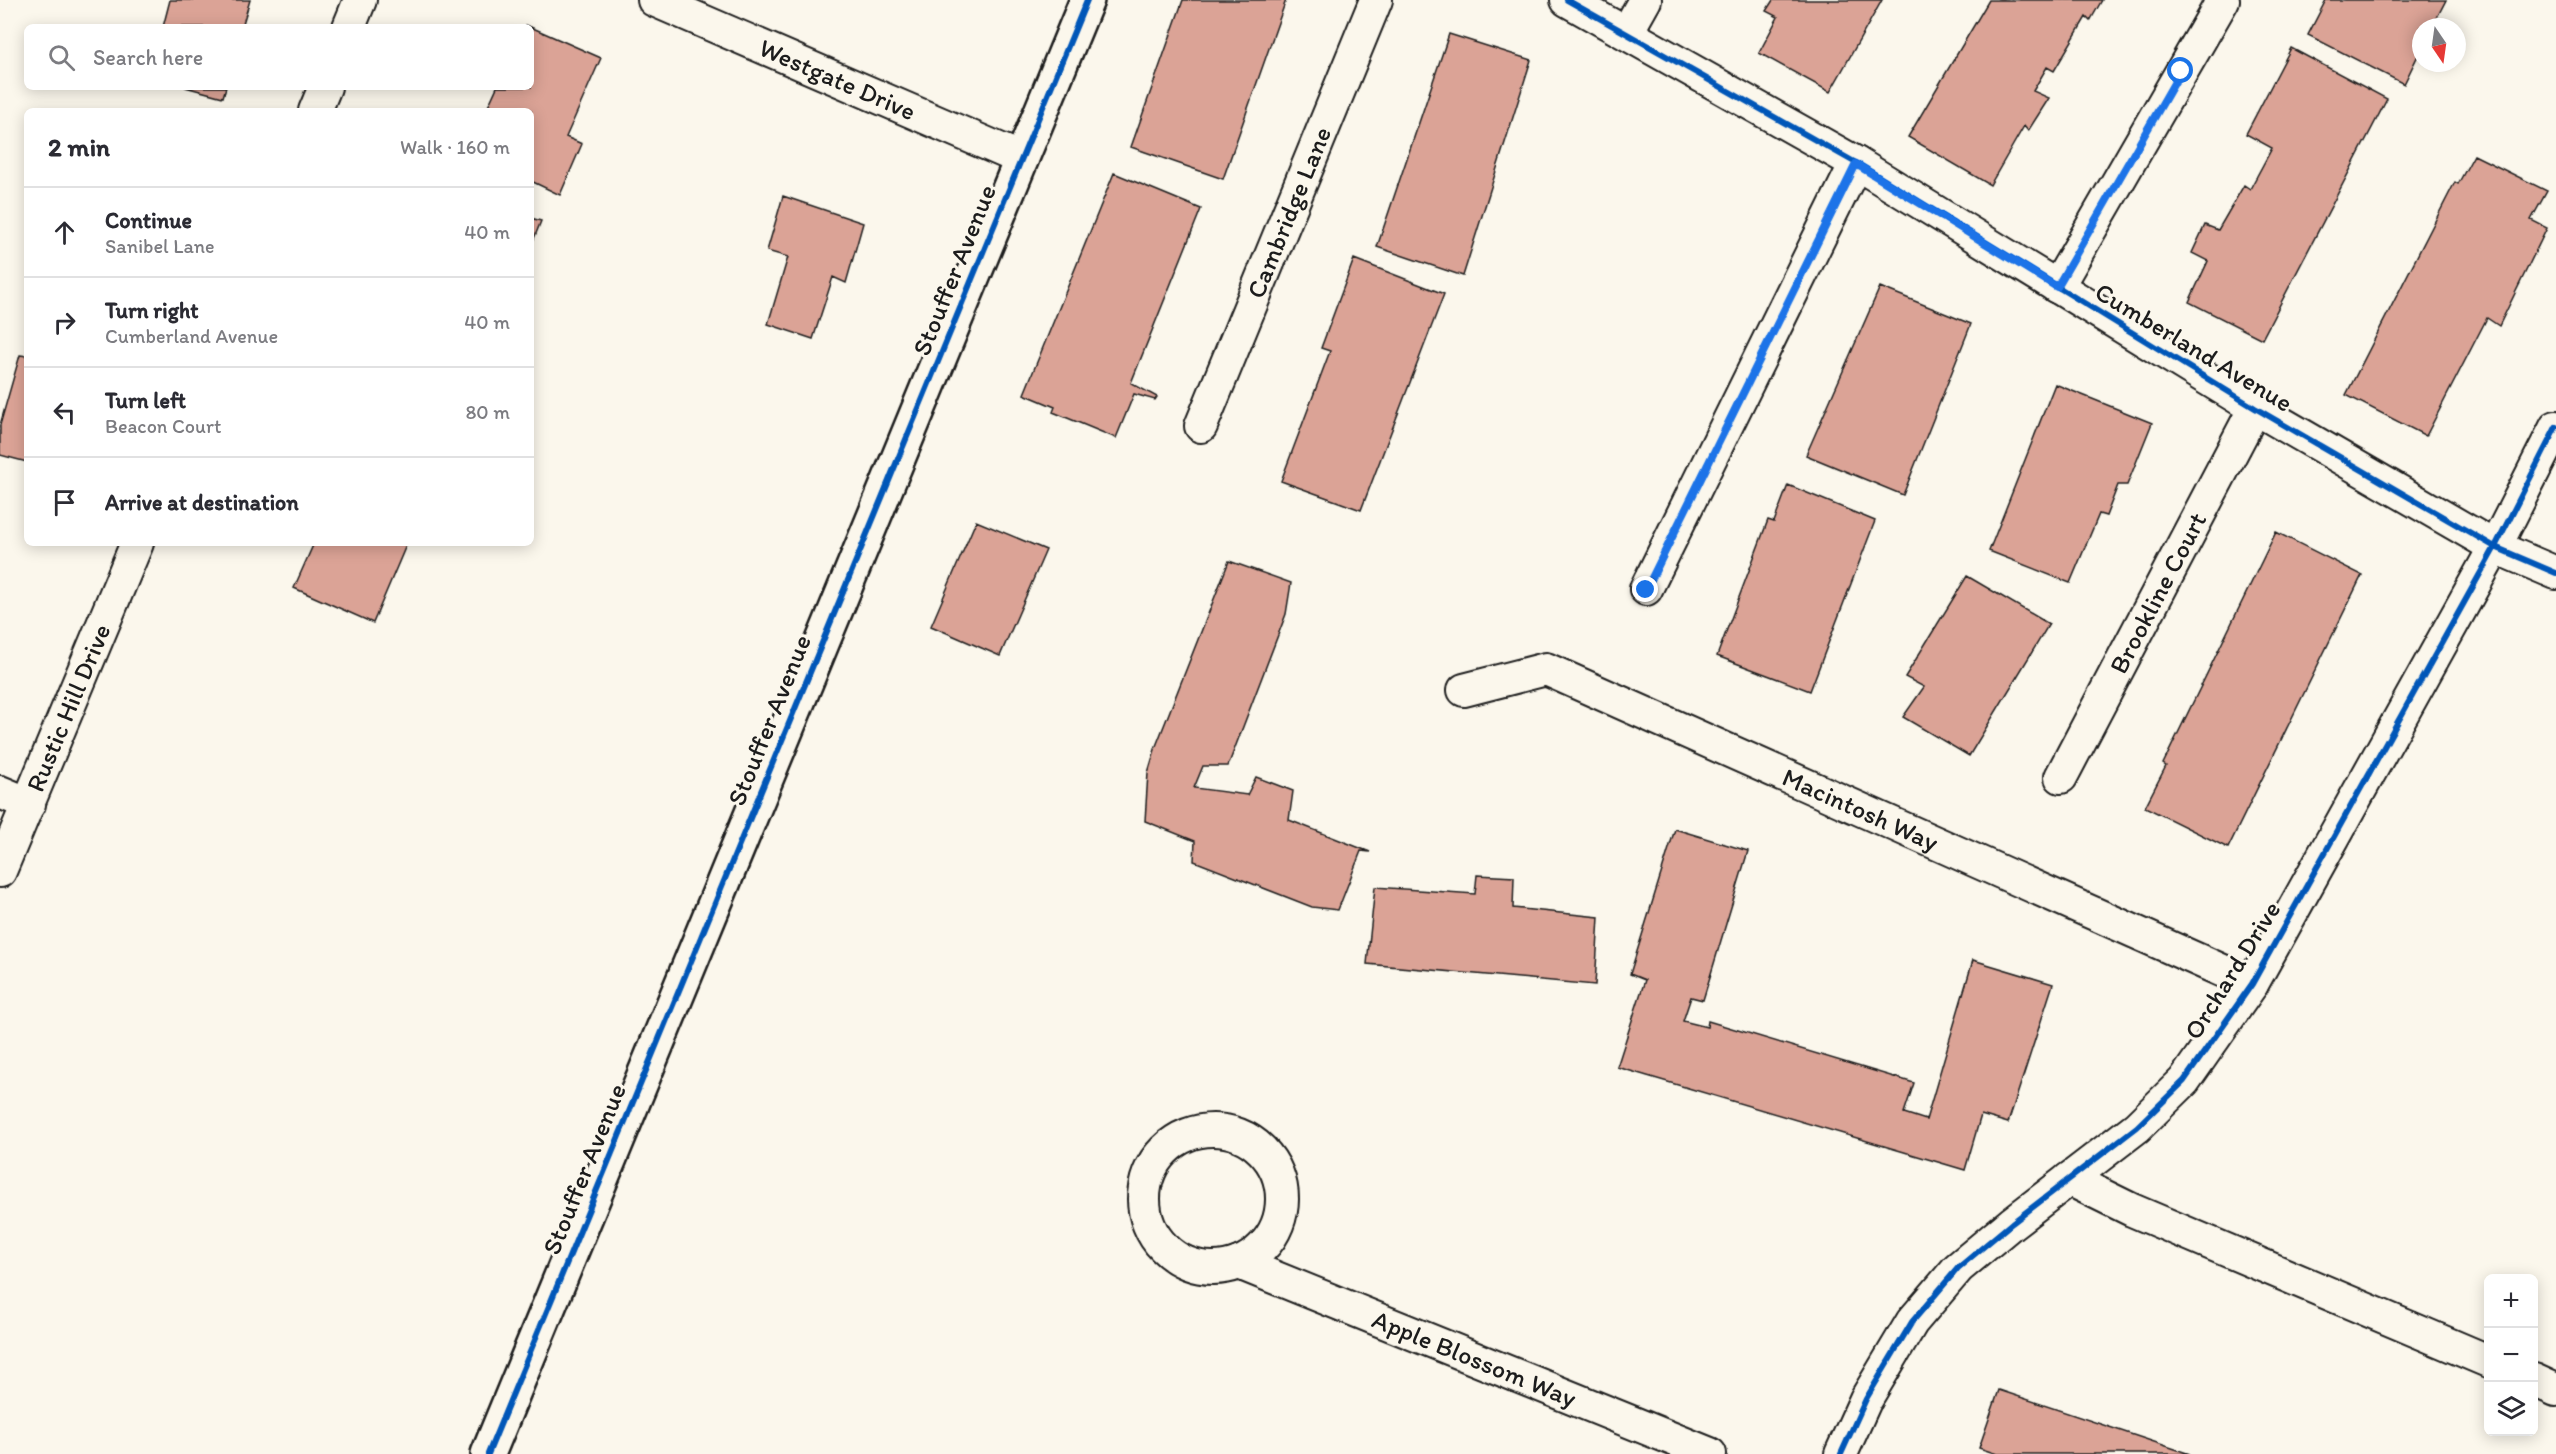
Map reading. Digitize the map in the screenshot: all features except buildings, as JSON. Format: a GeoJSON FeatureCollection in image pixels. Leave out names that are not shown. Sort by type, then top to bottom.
{"type":"FeatureCollection","features":[{"type":"Feature","properties":{"kind":"street"},"geometry":{"type":"LineString","coordinates":[[350,24],[360,0]]}},
{"type":"Feature","properties":{"kind":"street","name":"Westgate Drive"},"geometry":{"type":"LineString","coordinates":[[654,0],[1022,159]]}},
{"type":"Feature","properties":{"kind":"street","name":"Stouffer Avenue"},"geometry":{"type":"LineString","coordinates":[[488,1454],[1087,0]]}},
{"type":"Feature","properties":{"kind":"street","name":"Cambridge Lane"},"geometry":{"type":"LineString","coordinates":[[1201,426],[1376,0]]}},
{"type":"Feature","properties":{"kind":"street","name":"Cumberland Avenue"},"geometry":{"type":"LineString","coordinates":[[1567,0],[1856,164],[2255,408],[2495,547],[2556,573]]}},
{"type":"Feature","properties":{"kind":"street"},"geometry":{"type":"LineString","coordinates":[[1627,32],[1645,0]]}},
{"type":"Feature","properties":{"kind":"street"},"geometry":{"type":"LineString","coordinates":[[2057,287],[2223,0]]}},
{"type":"Feature","properties":{"kind":"street"},"geometry":{"type":"LineString","coordinates":[[316,108],[324,90]]}},
{"type":"Feature","properties":{"kind":"street"},"geometry":{"type":"LineString","coordinates":[[1646,590],[1856,164]]}},
{"type":"Feature","properties":{"kind":"street","name":"Brookline Court"},"geometry":{"type":"LineString","coordinates":[[2061,777],[2255,408]]}},
{"type":"Feature","properties":{"kind":"street","name":"Orchard Drive"},"geometry":{"type":"LineString","coordinates":[[1841,1454],[1866,1399],[1912,1322],[1958,1268],[2137,1127],[2184,1081],[2252,984],[2495,547],[2556,427]]}},
{"type":"Feature","properties":{"kind":"street","name":"Rustic Hill Drive"},"geometry":{"type":"LineString","coordinates":[[0,871],[136,546]]}},
{"type":"Feature","properties":{"kind":"street","name":"Macintosh Way"},"geometry":{"type":"LineString","coordinates":[[1464,690],[1546,669],[2252,984]]}},
{"type":"Feature","properties":{"kind":"street"},"geometry":{"type":"LineString","coordinates":[[0,792],[29,804]]}},
{"type":"Feature","properties":{"kind":"street"},"geometry":{"type":"LineString","coordinates":[[1213,1130],[1240,1135],[1262,1150],[1277,1173],[1282,1199],[1276,1226],[1262,1248],[1239,1263],[1212,1268],[1185,1263],[1163,1248],[1148,1226],[1143,1199],[1149,1172],[1164,1149],[1186,1135],[1213,1130]]}},
{"type":"Feature","properties":{"kind":"street"},"geometry":{"type":"LineString","coordinates":[[2069,1179],[2132,1210],[2484,1359]]}},
{"type":"Feature","properties":{"kind":"street","name":"Apple Blossom Way"},"geometry":{"type":"LineString","coordinates":[[1239,1263],[1710,1454]]}},
{"type":"Feature","properties":{"kind":"street"},"geometry":{"type":"LineString","coordinates":[[2538,1382],[2556,1390]]}},
{"type":"Feature","properties":{"kind":"cycle path"},"geometry":{"type":"LineString","coordinates":[[488,1454],[1087,0]]}},
{"type":"Feature","properties":{"kind":"cycle path"},"geometry":{"type":"LineString","coordinates":[[1567,0],[1856,163],[2255,408],[2495,547],[2556,573]]}},
{"type":"Feature","properties":{"kind":"cycle path"},"geometry":{"type":"LineString","coordinates":[[1841,1454],[1866,1399],[1912,1322],[1958,1268],[2012,1223],[2137,1127],[2184,1081],[2252,984],[2495,547],[2556,427]]}},
{"type":"Feature","properties":{"kind":"route"},"geometry":{"type":"LineString","coordinates":[[1646,590],[1856,164],[2057,287],[2181,71]]}}]}
